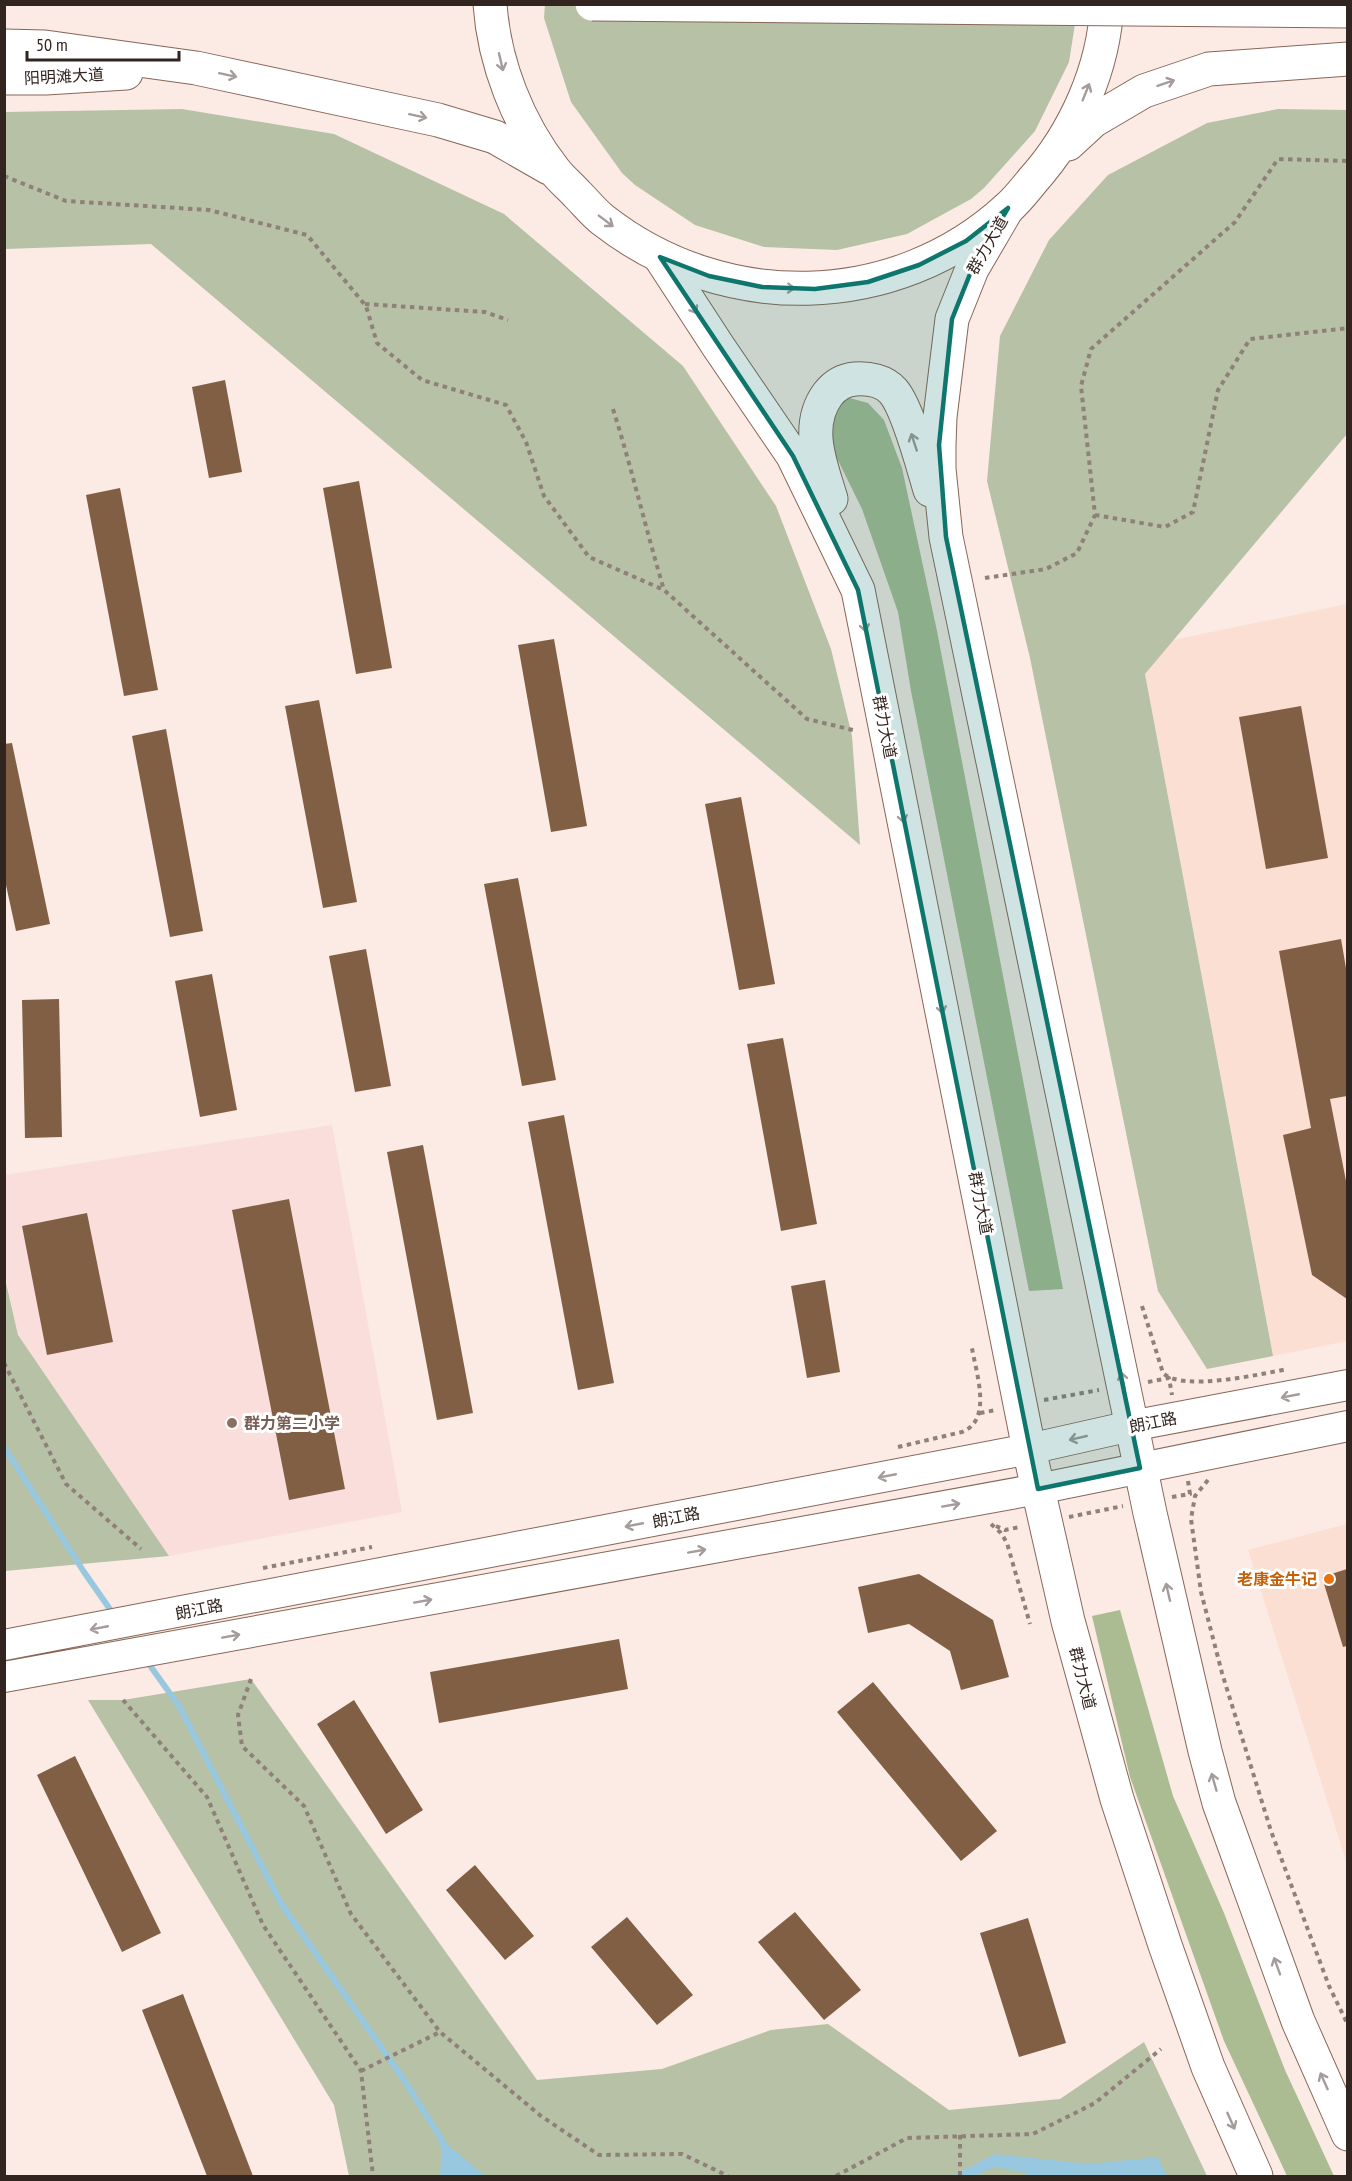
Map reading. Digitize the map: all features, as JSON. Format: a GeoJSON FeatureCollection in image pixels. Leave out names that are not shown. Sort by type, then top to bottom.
{"type":"FeatureCollection","features":[{"type":"Feature","properties":{"kind":"main road"},"geometry":{"type":"LineString","coordinates":[[490,4],[492,24],[504,76],[525,126],[555,171],[603,220],[660,257],[709,276],[762,288],[815,289],[868,282],[919,265],[966,241],[1008,208],[1049,162],[1093,121],[1144,91],[1209,69],[1347,59]]}},
{"type":"Feature","properties":{"kind":"main road"},"geometry":{"type":"LineString","coordinates":[[592,4],[1347,11]]}},
{"type":"Feature","properties":{"kind":"main road"},"geometry":{"type":"LineString","coordinates":[[1049,162],[1076,117],[1096,69],[1107,18],[1107,4]]}},
{"type":"Feature","properties":{"kind":"main road"},"geometry":{"type":"LineString","coordinates":[[4,46],[45,47],[196,68],[438,120],[495,137],[555,171]]}},
{"type":"Feature","properties":{"kind":"main road"},"geometry":{"type":"LineString","coordinates":[[1296,61],[1347,67]]}},
{"type":"Feature","properties":{"kind":"main road","name":"阳明滩大道"},"geometry":{"type":"LineString","coordinates":[[4,78],[46,78],[196,68]]}},
{"type":"Feature","properties":{"kind":"main road","name":"群力大道"},"geometry":{"type":"LineString","coordinates":[[1008,208],[972,269],[952,319],[940,417],[939,445],[939,469],[946,537],[1131,1426],[1205,1751],[1216,1792],[1298,2021],[1347,2134]]}},
{"type":"Feature","properties":{"kind":"main road","name":"群力大道"},"geometry":{"type":"LineString","coordinates":[[660,257],[793,456],[858,591],[1029,1449],[1071,1631],[1117,1799],[1165,1945],[1208,2067],[1256,2176]]}},
{"type":"Feature","properties":{"kind":"main road"},"geometry":{"type":"LineString","coordinates":[[858,591],[822,470],[814,426],[822,402],[841,383],[867,378],[887,385],[895,393],[908,424],[946,537]]}},
{"type":"Feature","properties":{"kind":"main road","name":"朗江路"},"geometry":{"type":"LineString","coordinates":[[14,1643],[1029,1449],[1131,1426],[1347,1385]]}},
{"type":"Feature","properties":{"kind":"main road","name":"朗江路"},"geometry":{"type":"LineString","coordinates":[[4,1677],[1038,1489],[1347,1426]]}},
{"type":"Feature","properties":{"kind":"path"},"geometry":{"type":"LineString","coordinates":[[985,578],[1046,569],[1077,553],[1095,514],[1081,386],[1090,349],[1235,222],[1278,159],[1347,161]]}},
{"type":"Feature","properties":{"kind":"path"},"geometry":{"type":"LineString","coordinates":[[4,176],[66,201],[144,208],[210,210],[307,235],[364,304],[377,343],[422,380],[506,405],[526,442],[544,496],[589,557],[664,591],[807,718],[857,730]]}},
{"type":"Feature","properties":{"kind":"path"},"geometry":{"type":"LineString","coordinates":[[364,304],[485,312],[508,320]]}},
{"type":"Feature","properties":{"kind":"path"},"geometry":{"type":"LineString","coordinates":[[1095,514],[1165,527],[1193,512],[1218,390],[1250,339],[1347,328]]}},
{"type":"Feature","properties":{"kind":"path"},"geometry":{"type":"LineString","coordinates":[[614,409],[664,591]]}},
{"type":"Feature","properties":{"kind":"path"},"geometry":{"type":"LineString","coordinates":[[1142,1306],[1163,1373],[1169,1378],[1196,1382],[1292,1368]]}},
{"type":"Feature","properties":{"kind":"path"},"geometry":{"type":"LineString","coordinates":[[897,1447],[970,1429],[977,1421],[980,1402],[972,1348]]}},
{"type":"Feature","properties":{"kind":"path"},"geometry":{"type":"LineString","coordinates":[[4,1363],[66,1484],[141,1549]]}},
{"type":"Feature","properties":{"kind":"path"},"geometry":{"type":"LineString","coordinates":[[1215,1476],[1193,1495],[1191,1520],[1201,1592],[1222,1673],[1271,1831],[1329,1986],[1347,2025]]}},
{"type":"Feature","properties":{"kind":"path"},"geometry":{"type":"LineString","coordinates":[[263,1568],[381,1545]]}},
{"type":"Feature","properties":{"kind":"path"},"geometry":{"type":"LineString","coordinates":[[251,1679],[238,1715],[242,1746],[304,1806],[351,1914],[440,2032],[541,2116],[599,2155],[682,2154],[728,2176]]}},
{"type":"Feature","properties":{"kind":"path"},"geometry":{"type":"LineString","coordinates":[[123,1700],[207,1797],[263,1925],[361,2071],[373,2176]]}},
{"type":"Feature","properties":{"kind":"path"},"geometry":{"type":"LineString","coordinates":[[361,2071],[440,2032]]}},
{"type":"Feature","properties":{"kind":"path"},"geometry":{"type":"LineString","coordinates":[[836,2176],[907,2138],[1033,2134],[1095,2103],[1161,2049]]}},
{"type":"Feature","properties":{"kind":"path"},"geometry":{"type":"LineString","coordinates":[[960,2135],[960,2176]]}},
{"type":"Feature","properties":{"kind":"highlighted area"},"geometry":{"type":"Polygon","coordinates":[[[1008,208],[972,269],[952,319],[939,445],[946,537],[1140,1468],[1038,1489],[858,590],[793,456],[660,257],[709,276],[762,287],[815,289],[868,282],[919,265],[966,241],[1008,208]]]}},
{"type":"Feature","properties":{"kind":"shaded area"},"geometry":{"type":"Polygon","coordinates":[[[1347,604],[1347,1341],[1273,1356],[1145,674],[1173,640],[1347,604]]]}},
{"type":"Feature","properties":{"kind":"shaded area","name":"群力第二小学"},"geometry":{"type":"Polygon","coordinates":[[[332,1125],[402,1512],[169,1556],[18,1335],[5,1274],[4,1175],[332,1125]]]}},
{"type":"Feature","properties":{"kind":"shaded area"},"geometry":{"type":"Polygon","coordinates":[[[1347,1524],[1347,1864],[1248,1550],[1347,1524]]]}},
{"type":"Feature","properties":{"kind":"green space"},"geometry":{"type":"Polygon","coordinates":[[[545,4],[1078,5],[1069,62],[1035,131],[984,188],[971,199],[907,234],[837,250],[764,247],[695,225],[635,185],[622,173],[571,102],[544,18],[545,4]]]}},
{"type":"Feature","properties":{"kind":"green space"},"geometry":{"type":"Polygon","coordinates":[[[182,109],[334,134],[504,214],[683,366],[776,506],[831,649],[852,736],[860,845],[151,244],[5,249],[5,112],[182,109]]]}},
{"type":"Feature","properties":{"kind":"green space"},"geometry":{"type":"Polygon","coordinates":[[[1278,109],[1347,110],[1347,434],[1145,674],[1273,1356],[1207,1369],[1158,1291],[1030,658],[987,481],[1000,336],[1049,240],[1108,175],[1207,123],[1278,109]]]}},
{"type":"Feature","properties":{"kind":"green space"},"geometry":{"type":"Polygon","coordinates":[[[846,397],[868,403],[884,420],[902,468],[937,631],[1063,1289],[1029,1291],[911,691],[898,612],[862,509],[830,444],[830,415],[846,397]]]}},
{"type":"Feature","properties":{"kind":"green space"},"geometry":{"type":"Polygon","coordinates":[[[4,1274],[18,1335],[169,1556],[5,1571],[4,1274]]]}},
{"type":"Feature","properties":{"kind":"green space"},"geometry":{"type":"Polygon","coordinates":[[[1120,1610],[1173,1796],[1224,1913],[1285,2070],[1334,2176],[1287,2176],[1224,2041],[1130,1777],[1092,1616],[1120,1610]]]}},
{"type":"Feature","properties":{"kind":"green space"},"geometry":{"type":"Polygon","coordinates":[[[251,1679],[537,2080],[662,2069],[771,2030],[828,2024],[949,2110],[1060,2099],[1144,2042],[1207,2176],[349,2176],[334,2105],[88,1700],[123,1700],[251,1679]]]}},
{"type":"Feature","properties":{"kind":"water"},"geometry":{"type":"Polygon","coordinates":[[[442,2140],[485,2176],[440,2176],[442,2140]]]}},
{"type":"Feature","properties":{"kind":"water"},"geometry":{"type":"Polygon","coordinates":[[[995,2154],[1090,2164],[1158,2157],[1167,2176],[1028,2176],[1026,2173],[995,2167],[975,2176],[951,2176],[995,2154]]]}},
{"type":"Feature","properties":{"kind":"building"},"geometry":{"type":"Polygon","coordinates":[[[225,380],[242,472],[209,478],[192,387],[225,380]]]}},
{"type":"Feature","properties":{"kind":"building"},"geometry":{"type":"Polygon","coordinates":[[[359,481],[392,668],[356,674],[323,488],[359,481]]]}},
{"type":"Feature","properties":{"kind":"building"},"geometry":{"type":"Polygon","coordinates":[[[120,488],[158,690],[124,696],[86,495],[120,488]]]}},
{"type":"Feature","properties":{"kind":"building"},"geometry":{"type":"Polygon","coordinates":[[[554,639],[587,826],[551,832],[518,645],[554,639]]]}},
{"type":"Feature","properties":{"kind":"building"},"geometry":{"type":"Polygon","coordinates":[[[319,700],[357,902],[323,908],[285,706],[319,700]]]}},
{"type":"Feature","properties":{"kind":"building"},"geometry":{"type":"Polygon","coordinates":[[[1301,706],[1328,858],[1266,869],[1239,717],[1301,706]]]}},
{"type":"Feature","properties":{"kind":"building"},"geometry":{"type":"Polygon","coordinates":[[[166,729],[203,931],[170,937],[132,736],[166,729]]]}},
{"type":"Feature","properties":{"kind":"building"},"geometry":{"type":"Polygon","coordinates":[[[12,743],[50,924],[16,931],[4,876],[4,744],[12,743]]]}},
{"type":"Feature","properties":{"kind":"building"},"geometry":{"type":"Polygon","coordinates":[[[741,797],[775,984],[739,990],[705,804],[741,797]]]}},
{"type":"Feature","properties":{"kind":"building"},"geometry":{"type":"Polygon","coordinates":[[[518,878],[556,1080],[522,1086],[484,884],[518,878]]]}},
{"type":"Feature","properties":{"kind":"building"},"geometry":{"type":"Polygon","coordinates":[[[1341,939],[1347,974],[1347,1096],[1330,1099],[1347,1186],[1347,1299],[1312,1275],[1283,1135],[1311,1128],[1279,951],[1341,939]]]}},
{"type":"Feature","properties":{"kind":"building"},"geometry":{"type":"Polygon","coordinates":[[[366,949],[391,1086],[355,1092],[329,956],[366,949]]]}},
{"type":"Feature","properties":{"kind":"building"},"geometry":{"type":"Polygon","coordinates":[[[212,974],[237,1110],[200,1117],[175,981],[212,974]]]}},
{"type":"Feature","properties":{"kind":"building"},"geometry":{"type":"Polygon","coordinates":[[[59,999],[62,1137],[25,1138],[22,1000],[59,999]]]}},
{"type":"Feature","properties":{"kind":"building"},"geometry":{"type":"Polygon","coordinates":[[[783,1038],[817,1224],[781,1231],[747,1044],[783,1038]]]}},
{"type":"Feature","properties":{"kind":"building"},"geometry":{"type":"Polygon","coordinates":[[[564,1115],[614,1383],[578,1390],[528,1122],[564,1115]]]}},
{"type":"Feature","properties":{"kind":"building"},"geometry":{"type":"Polygon","coordinates":[[[423,1145],[473,1413],[437,1420],[387,1152],[423,1145]]]}},
{"type":"Feature","properties":{"kind":"building"},"geometry":{"type":"Polygon","coordinates":[[[289,1199],[345,1489],[289,1500],[232,1210],[289,1199]]]}},
{"type":"Feature","properties":{"kind":"building"},"geometry":{"type":"Polygon","coordinates":[[[87,1213],[113,1342],[47,1355],[22,1226],[87,1213]]]}},
{"type":"Feature","properties":{"kind":"building"},"geometry":{"type":"Polygon","coordinates":[[[825,1280],[840,1372],[807,1378],[791,1286],[825,1280]]]}},
{"type":"Feature","properties":{"kind":"building"},"geometry":{"type":"Polygon","coordinates":[[[1347,1569],[1347,1646],[1343,1647],[1322,1577],[1347,1569]]]}},
{"type":"Feature","properties":{"kind":"building"},"geometry":{"type":"Polygon","coordinates":[[[919,1574],[993,1620],[1009,1677],[961,1690],[950,1651],[909,1624],[868,1633],[858,1587],[919,1574]]]}},
{"type":"Feature","properties":{"kind":"building"},"geometry":{"type":"Polygon","coordinates":[[[619,1639],[628,1689],[439,1723],[430,1672],[619,1639]]]}},
{"type":"Feature","properties":{"kind":"building"},"geometry":{"type":"Polygon","coordinates":[[[873,1682],[997,1831],[961,1861],[837,1712],[873,1682]]]}},
{"type":"Feature","properties":{"kind":"building"},"geometry":{"type":"Polygon","coordinates":[[[354,1700],[423,1810],[386,1834],[317,1724],[354,1700]]]}},
{"type":"Feature","properties":{"kind":"building"},"geometry":{"type":"Polygon","coordinates":[[[75,1756],[161,1933],[122,1952],[37,1775],[75,1756]]]}},
{"type":"Feature","properties":{"kind":"building"},"geometry":{"type":"Polygon","coordinates":[[[475,1865],[534,1936],[505,1960],[446,1890],[475,1865]]]}},
{"type":"Feature","properties":{"kind":"building"},"geometry":{"type":"Polygon","coordinates":[[[795,1912],[861,1990],[824,2020],[758,1942],[795,1912]]]}},
{"type":"Feature","properties":{"kind":"building"},"geometry":{"type":"Polygon","coordinates":[[[627,1917],[693,1995],[657,2025],[591,1947],[627,1917]]]}},
{"type":"Feature","properties":{"kind":"building"},"geometry":{"type":"Polygon","coordinates":[[[1028,1918],[1066,2043],[1019,2057],[980,1933],[1028,1918]]]}},
{"type":"Feature","properties":{"kind":"building"},"geometry":{"type":"Polygon","coordinates":[[[183,1994],[253,2176],[207,2176],[142,2010],[183,1994]]]}},
{"type":"Feature","properties":{"kind":"waterway"},"geometry":{"type":"LineString","coordinates":[[4,1447],[114,1615]]}},
{"type":"Feature","properties":{"kind":"waterway"},"geometry":{"type":"LineString","coordinates":[[146,1660],[179,1706],[282,1905],[404,2080],[442,2140],[443,2146]]}},
{"type":"Feature","properties":{"kind":"place","name":"群力第二小学"},"geometry":{"type":"Point","coordinates":[232,1423]}},
{"type":"Feature","properties":{"kind":"place","name":"老康金牛记"},"geometry":{"type":"Point","coordinates":[1329,1579]}}]}
